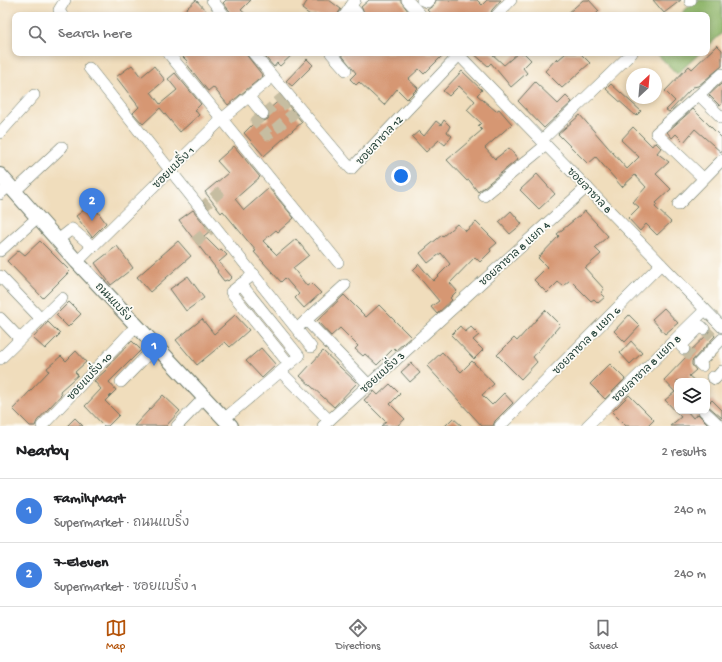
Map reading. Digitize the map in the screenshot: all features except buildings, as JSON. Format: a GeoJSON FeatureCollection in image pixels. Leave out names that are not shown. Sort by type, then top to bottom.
{"type":"FeatureCollection","features":[{"type":"Feature","properties":{"kind":"main road","name":"ถนนแบริ่ง"},"geometry":{"type":"LineString","coordinates":[[6,187],[38,217],[77,262],[227,423]]}},
{"type":"Feature","properties":{"kind":"street"},"geometry":{"type":"LineString","coordinates":[[60,12],[59,10],[65,0]]}},
{"type":"Feature","properties":{"kind":"street"},"geometry":{"type":"LineString","coordinates":[[212,0],[222,12]]}},
{"type":"Feature","properties":{"kind":"street"},"geometry":{"type":"LineString","coordinates":[[407,0],[418,12]]}},
{"type":"Feature","properties":{"kind":"street"},"geometry":{"type":"LineString","coordinates":[[422,0],[426,2],[429,0]]}},
{"type":"Feature","properties":{"kind":"street"},"geometry":{"type":"LineString","coordinates":[[500,12],[511,0]]}},
{"type":"Feature","properties":{"kind":"street"},"geometry":{"type":"LineString","coordinates":[[171,56],[223,118],[338,262]]}},
{"type":"Feature","properties":{"kind":"street","name":"ซอยลาซาล 12"},"geometry":{"type":"LineString","coordinates":[[255,56],[351,169],[457,56]]}},
{"type":"Feature","properties":{"kind":"street"},"geometry":{"type":"LineString","coordinates":[[334,56],[346,70]]}},
{"type":"Feature","properties":{"kind":"street","name":"ซอยลาซาล 8"},"geometry":{"type":"LineString","coordinates":[[461,56],[705,310],[721,323]]}},
{"type":"Feature","properties":{"kind":"street"},"geometry":{"type":"LineString","coordinates":[[484,196],[544,143],[629,56]]}},
{"type":"Feature","properties":{"kind":"street"},"geometry":{"type":"LineString","coordinates":[[89,68],[169,171],[311,346]]}},
{"type":"Feature","properties":{"kind":"street"},"geometry":{"type":"LineString","coordinates":[[703,178],[656,133],[700,96],[722,74]]}},
{"type":"Feature","properties":{"kind":"street","name":"ซอยแบริ่ง 1"},"geometry":{"type":"LineString","coordinates":[[77,262],[223,118],[272,77]]}},
{"type":"Feature","properties":{"kind":"street"},"geometry":{"type":"LineString","coordinates":[[0,133],[34,95]]}},
{"type":"Feature","properties":{"kind":"street"},"geometry":{"type":"LineString","coordinates":[[700,96],[722,118]]}},
{"type":"Feature","properties":{"kind":"street"},"geometry":{"type":"LineString","coordinates":[[249,97],[263,114]]}},
{"type":"Feature","properties":{"kind":"street"},"geometry":{"type":"LineString","coordinates":[[6,187],[62,147]]}},
{"type":"Feature","properties":{"kind":"street"},"geometry":{"type":"LineString","coordinates":[[678,205],[722,160]]}},
{"type":"Feature","properties":{"kind":"street","name":"ซอยลาซาล 8 แยก 4"},"geometry":{"type":"LineString","coordinates":[[441,318],[587,187]]}},
{"type":"Feature","properties":{"kind":"street"},"geometry":{"type":"LineString","coordinates":[[0,251],[38,217]]}},
{"type":"Feature","properties":{"kind":"street"},"geometry":{"type":"LineString","coordinates":[[58,240],[72,229],[93,247]]}},
{"type":"Feature","properties":{"kind":"street","name":"ซอยลาซาล 8 แยก 6"},"geometry":{"type":"LineString","coordinates":[[500,426],[661,264]]}},
{"type":"Feature","properties":{"kind":"street"},"geometry":{"type":"LineString","coordinates":[[227,423],[299,356],[241,284],[254,274]]}},
{"type":"Feature","properties":{"kind":"street"},"geometry":{"type":"LineString","coordinates":[[0,276],[41,319]]}},
{"type":"Feature","properties":{"kind":"street"},"geometry":{"type":"LineString","coordinates":[[297,328],[345,285]]}},
{"type":"Feature","properties":{"kind":"street"},"geometry":{"type":"LineString","coordinates":[[0,359],[62,298]]}},
{"type":"Feature","properties":{"kind":"street","name":"ซอยลาซาล 8 แยก 8"},"geometry":{"type":"LineString","coordinates":[[587,426],[705,310]]}},
{"type":"Feature","properties":{"kind":"street"},"geometry":{"type":"LineString","coordinates":[[0,318],[20,339]]}},
{"type":"Feature","properties":{"kind":"street","name":"ซอยแบริ่ง 3"},"geometry":{"type":"LineString","coordinates":[[326,423],[441,318]]}},
{"type":"Feature","properties":{"kind":"street"},"geometry":{"type":"LineString","coordinates":[[306,320],[368,384]]}},
{"type":"Feature","properties":{"kind":"street","name":"ซอยแบริ่ง 10"},"geometry":{"type":"LineString","coordinates":[[42,426],[137,326]]}},
{"type":"Feature","properties":{"kind":"street"},"geometry":{"type":"LineString","coordinates":[[684,349],[681,346],[701,326],[704,329]]}},
{"type":"Feature","properties":{"kind":"street"},"geometry":{"type":"LineString","coordinates":[[702,366],[698,363],[720,342]]}},
{"type":"Feature","properties":{"kind":"street"},"geometry":{"type":"LineString","coordinates":[[121,382],[156,346]]}},
{"type":"Feature","properties":{"kind":"street"},"geometry":{"type":"LineString","coordinates":[[285,368],[326,423]]}},
{"type":"Feature","properties":{"kind":"street"},"geometry":{"type":"LineString","coordinates":[[177,426],[204,398]]}},
{"type":"Feature","properties":{"kind":"street"},"geometry":{"type":"LineString","coordinates":[[707,414],[720,426]]}},
{"type":"Feature","properties":{"kind":"green space"},"geometry":{"type":"Polygon","coordinates":[[[695,0],[722,0],[722,33],[710,44],[710,12],[683,12],[695,0]]]}},
{"type":"Feature","properties":{"kind":"green space"},"geometry":{"type":"Polygon","coordinates":[[[659,56],[697,56],[677,74],[659,56]]]}},
{"type":"Feature","properties":{"kind":"tunnel"},"geometry":{"type":"LineString","coordinates":[[281,99],[294,113],[268,135],[256,121],[281,99]]}},
{"type":"Feature","properties":{"kind":"tunnel"},"geometry":{"type":"LineString","coordinates":[[201,209],[223,189]]}},
{"type":"Feature","properties":{"kind":"tunnel"},"geometry":{"type":"LineString","coordinates":[[195,242],[215,225]]}},
{"type":"Feature","properties":{"kind":"tunnel"},"geometry":{"type":"LineString","coordinates":[[704,329],[718,343]]}},
{"type":"Feature","properties":{"kind":"tunnel"},"geometry":{"type":"LineString","coordinates":[[684,349],[699,363]]}},
{"type":"Feature","properties":{"kind":"place","name":"7-Eleven"},"geometry":{"type":"Point","coordinates":[92,221]}},
{"type":"Feature","properties":{"kind":"place","name":"FamilyMart"},"geometry":{"type":"Point","coordinates":[154,366]}}]}
